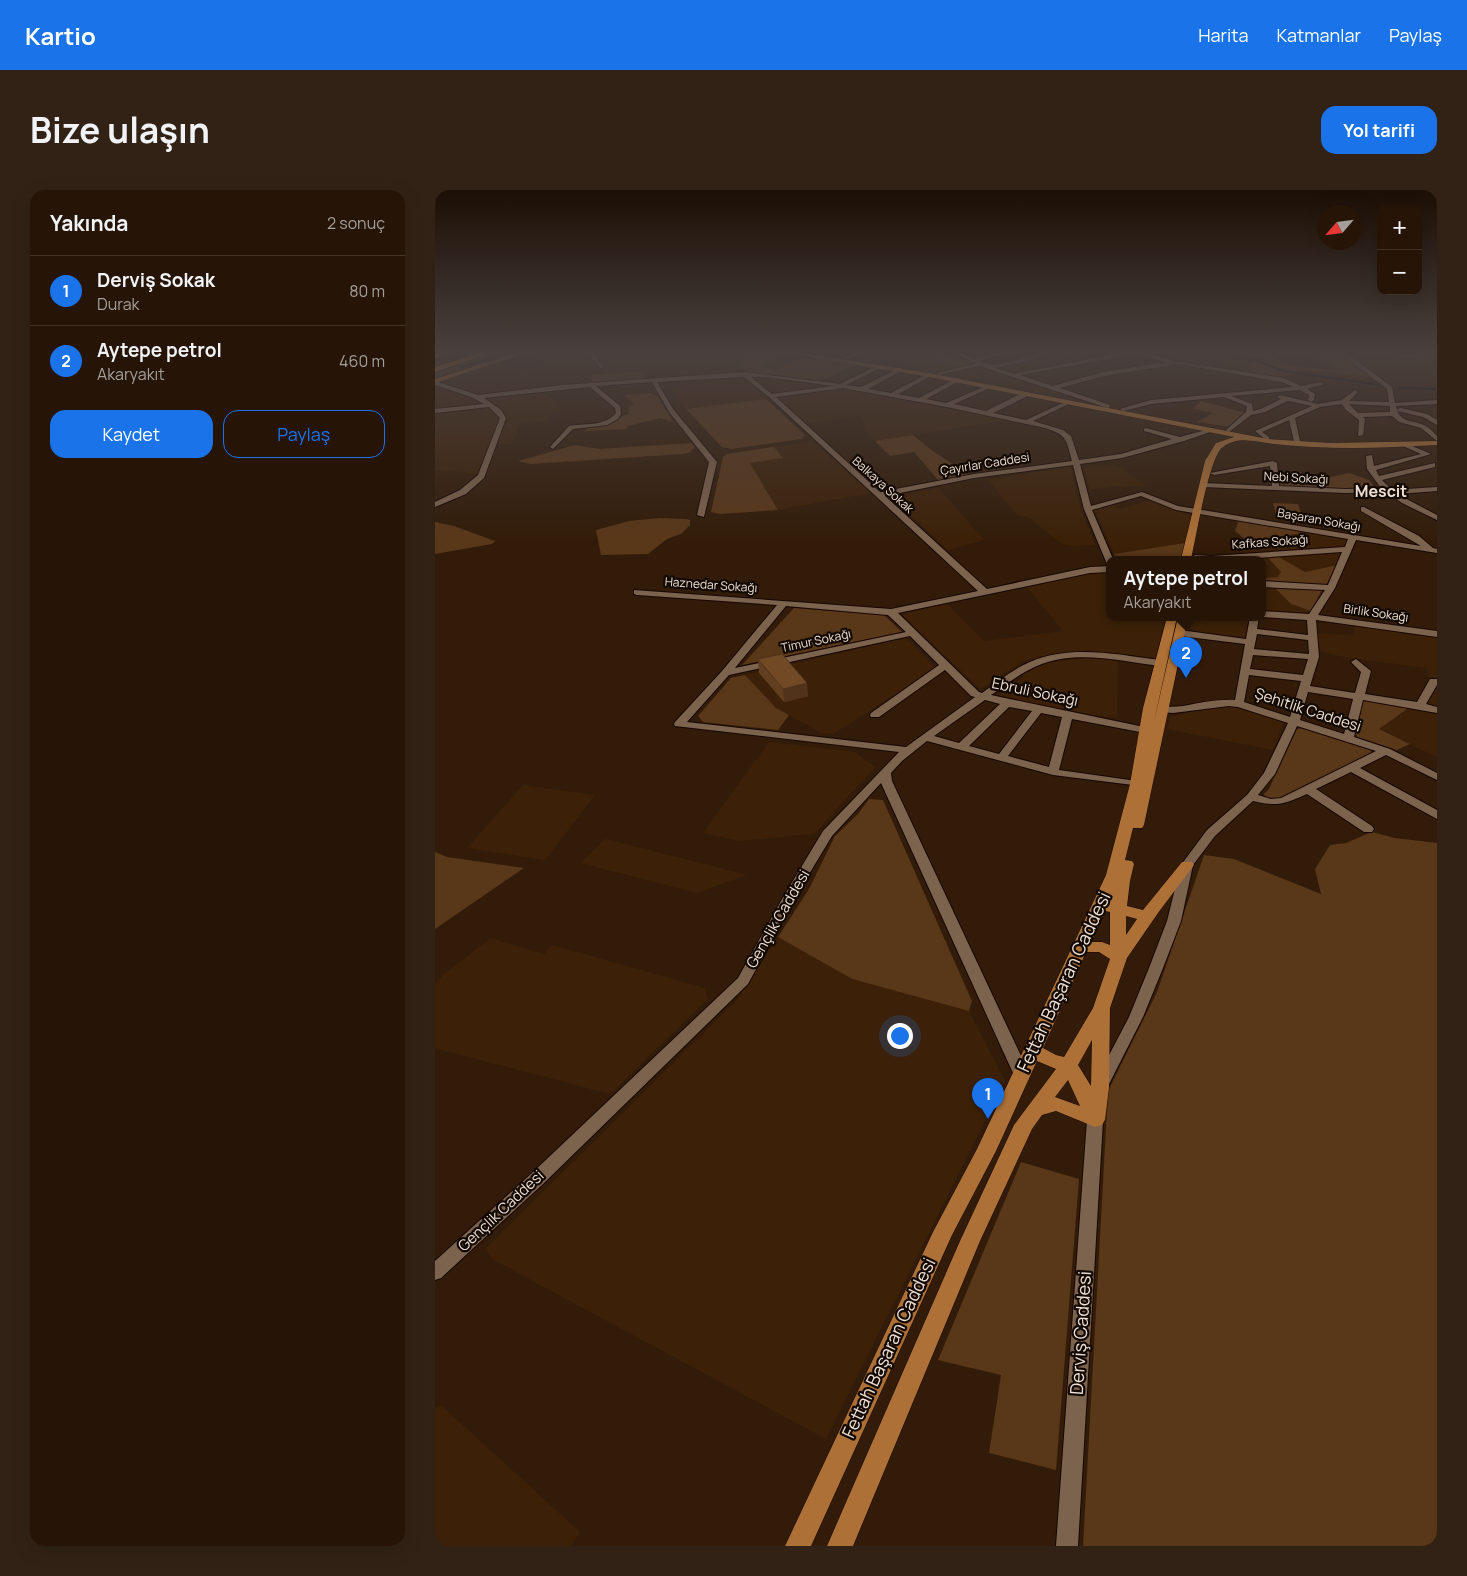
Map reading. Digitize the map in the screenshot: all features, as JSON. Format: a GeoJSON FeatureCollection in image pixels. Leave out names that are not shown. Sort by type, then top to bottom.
{"type":"FeatureCollection","features":[{"type":"Feature","properties":{"kind":"main road"},"geometry":{"type":"LineString","coordinates":[[1132,414],[1229,434]]}},
{"type":"Feature","properties":{"kind":"main road"},"geometry":{"type":"LineString","coordinates":[[1142,414],[1229,434],[1262,436],[1297,442],[1405,445],[1437,440]]}},
{"type":"Feature","properties":{"kind":"main road"},"geometry":{"type":"LineString","coordinates":[[1193,556],[1208,485],[1209,461],[1216,449],[1229,434]]}},
{"type":"Feature","properties":{"kind":"main road"},"geometry":{"type":"LineString","coordinates":[[1208,485],[1222,448],[1241,439],[1262,436],[1306,446],[1348,444],[1362,449],[1371,445],[1437,440]]}},
{"type":"Feature","properties":{"kind":"main road","name":"Fettah Başaran Caddesi"},"geometry":{"type":"LineString","coordinates":[[798,1546],[943,1232],[986,1152],[1115,875],[1137,784],[1145,730],[1171,621]]}},
{"type":"Feature","properties":{"kind":"main road","name":"Fettah Başaran Caddesi"},"geometry":{"type":"LineString","coordinates":[[840,1546],[970,1241],[1024,1126],[1069,1065],[1102,1008],[1119,957],[1119,910],[1122,881],[1142,805],[1182,621]]}},
{"type":"Feature","properties":{"kind":"main road"},"geometry":{"type":"LineString","coordinates":[[1082,947],[1102,947],[1119,957],[1187,865]]}},
{"type":"Feature","properties":{"kind":"main road"},"geometry":{"type":"LineString","coordinates":[[1101,903],[1119,910],[1148,916]]}},
{"type":"Feature","properties":{"kind":"main road"},"geometry":{"type":"LineString","coordinates":[[1095,1120],[1100,1088],[1102,1008]]}},
{"type":"Feature","properties":{"kind":"main road"},"geometry":{"type":"LineString","coordinates":[[1032,1050],[1051,1062],[1069,1065],[1083,1089],[1095,1120]]}},
{"type":"Feature","properties":{"kind":"main road"},"geometry":{"type":"LineString","coordinates":[[1035,1109],[1057,1104],[1095,1120]]}},
{"type":"Feature","properties":{"kind":"street"},"geometry":{"type":"LineString","coordinates":[[435,505],[468,488],[484,472],[503,418],[501,414]]}},
{"type":"Feature","properties":{"kind":"street"},"geometry":{"type":"LineString","coordinates":[[553,447],[571,428],[608,422],[617,414]]}},
{"type":"Feature","properties":{"kind":"street"},"geometry":{"type":"LineString","coordinates":[[675,414],[694,439],[709,453],[713,462],[701,515]]}},
{"type":"Feature","properties":{"kind":"street","name":"Balkaya Sokak"},"geometry":{"type":"LineString","coordinates":[[791,414],[985,592]]}},
{"type":"Feature","properties":{"kind":"street"},"geometry":{"type":"LineString","coordinates":[[988,414],[1052,428],[1067,435],[1088,509],[1108,556]]}},
{"type":"Feature","properties":{"kind":"street"},"geometry":{"type":"LineString","coordinates":[[1026,422],[1043,414]]}},
{"type":"Feature","properties":{"kind":"street"},"geometry":{"type":"LineString","coordinates":[[1229,434],[1248,414]]}},
{"type":"Feature","properties":{"kind":"street"},"geometry":{"type":"LineString","coordinates":[[1262,436],[1283,421],[1293,420],[1303,414]]}},
{"type":"Feature","properties":{"kind":"street"},"geometry":{"type":"LineString","coordinates":[[1354,414],[1362,419],[1360,427],[1371,445],[1371,469],[1377,478],[1390,491],[1437,518]]}},
{"type":"Feature","properties":{"kind":"street"},"geometry":{"type":"LineString","coordinates":[[1357,416],[1366,414]]}},
{"type":"Feature","properties":{"kind":"street"},"geometry":{"type":"LineString","coordinates":[[1397,414],[1401,421],[1423,427],[1437,440]]}},
{"type":"Feature","properties":{"kind":"street"},"geometry":{"type":"LineString","coordinates":[[1425,414],[1437,423]]}},
{"type":"Feature","properties":{"kind":"street"},"geometry":{"type":"LineString","coordinates":[[1293,420],[1297,442]]}},
{"type":"Feature","properties":{"kind":"street"},"geometry":{"type":"LineString","coordinates":[[1423,427],[1437,423]]}},
{"type":"Feature","properties":{"kind":"street"},"geometry":{"type":"LineString","coordinates":[[1146,430],[1182,440]]}},
{"type":"Feature","properties":{"kind":"street","name":"Çayırlar Caddesi"},"geometry":{"type":"LineString","coordinates":[[877,494],[974,476],[1122,456],[1213,430]]}},
{"type":"Feature","properties":{"kind":"street"},"geometry":{"type":"LineString","coordinates":[[1420,444],[1416,444],[1427,450],[1437,449]]}},
{"type":"Feature","properties":{"kind":"street"},"geometry":{"type":"LineString","coordinates":[[1371,469],[1428,453],[1405,445]]}},
{"type":"Feature","properties":{"kind":"street"},"geometry":{"type":"LineString","coordinates":[[1414,458],[1435,466]]}},
{"type":"Feature","properties":{"kind":"street"},"geometry":{"type":"LineString","coordinates":[[1214,473],[1273,463],[1276,488]]}},
{"type":"Feature","properties":{"kind":"street"},"geometry":{"type":"LineString","coordinates":[[1377,478],[1435,466]]}},
{"type":"Feature","properties":{"kind":"street","name":"Nebi Sokağı"},"geometry":{"type":"LineString","coordinates":[[1208,485],[1345,491],[1437,489]]}},
{"type":"Feature","properties":{"kind":"street","name":"Başaran Sokağı"},"geometry":{"type":"LineString","coordinates":[[1088,509],[1142,494],[1176,508],[1434,551]]}},
{"type":"Feature","properties":{"kind":"street"},"geometry":{"type":"LineString","coordinates":[[1364,509],[1416,538],[1434,551]]}},
{"type":"Feature","properties":{"kind":"street"},"geometry":{"type":"LineString","coordinates":[[1424,511],[1437,510]]}},
{"type":"Feature","properties":{"kind":"street"},"geometry":{"type":"LineString","coordinates":[[1100,1088],[1136,1016],[1156,968],[1174,921],[1187,865],[1211,833],[1251,797],[1269,774],[1294,721],[1314,657],[1311,618],[1331,588],[1353,537]]}},
{"type":"Feature","properties":{"kind":"street","name":"Kafkas Sokağı"},"geometry":{"type":"LineString","coordinates":[[1252,556],[1347,549]]}},
{"type":"Feature","properties":{"kind":"street","name":"Haznedar Sokağı"},"geometry":{"type":"LineString","coordinates":[[637,592],[891,612],[1090,570],[1106,569]]}},
{"type":"Feature","properties":{"kind":"street"},"geometry":{"type":"LineString","coordinates":[[1266,584],[1331,588]]}},
{"type":"Feature","properties":{"kind":"street"},"geometry":{"type":"LineString","coordinates":[[784,603],[726,673],[679,724],[907,750]]}},
{"type":"Feature","properties":{"kind":"street","name":"Ebruli Sokağı"},"geometry":{"type":"LineString","coordinates":[[891,612],[975,694],[981,697],[1145,730]]}},
{"type":"Feature","properties":{"kind":"street","name":"Birlik Sokağı"},"geometry":{"type":"LineString","coordinates":[[1266,614],[1321,618],[1437,634]]}},
{"type":"Feature","properties":{"kind":"street"},"geometry":{"type":"LineString","coordinates":[[1239,704],[1254,621]]}},
{"type":"Feature","properties":{"kind":"street"},"geometry":{"type":"LineString","coordinates":[[1252,631],[1313,638]]}},
{"type":"Feature","properties":{"kind":"street","name":"Timur Sokağı"},"geometry":{"type":"LineString","coordinates":[[726,673],[912,633]]}},
{"type":"Feature","properties":{"kind":"street"},"geometry":{"type":"LineString","coordinates":[[1180,633],[1249,647],[1314,657]]}},
{"type":"Feature","properties":{"kind":"street","name":"Gençlik Caddesi"},"geometry":{"type":"LineString","coordinates":[[435,1272],[538,1178],[743,981],[788,899],[827,834],[907,750],[1025,667],[1057,658],[1088,655],[1160,663]]}},
{"type":"Feature","properties":{"kind":"street"},"geometry":{"type":"LineString","coordinates":[[1348,738],[1366,671],[1356,662]]}},
{"type":"Feature","properties":{"kind":"street"},"geometry":{"type":"LineString","coordinates":[[875,716],[945,665]]}},
{"type":"Feature","properties":{"kind":"street"},"geometry":{"type":"LineString","coordinates":[[1245,671],[1359,696],[1437,710]]}},
{"type":"Feature","properties":{"kind":"street"},"geometry":{"type":"LineString","coordinates":[[1420,706],[1434,682]]}},
{"type":"Feature","properties":{"kind":"street","name":"Şehitlik Caddesi"},"geometry":{"type":"LineString","coordinates":[[1163,710],[1177,710],[1219,702],[1239,704],[1386,751],[1437,777]]}},
{"type":"Feature","properties":{"kind":"street"},"geometry":{"type":"LineString","coordinates":[[961,747],[1007,703]]}},
{"type":"Feature","properties":{"kind":"street"},"geometry":{"type":"LineString","coordinates":[[1001,758],[1039,710]]}},
{"type":"Feature","properties":{"kind":"street"},"geometry":{"type":"LineString","coordinates":[[1053,772],[1068,715]]}},
{"type":"Feature","properties":{"kind":"street"},"geometry":{"type":"LineString","coordinates":[[925,737],[1053,772],[1137,784]]}},
{"type":"Feature","properties":{"kind":"street"},"geometry":{"type":"LineString","coordinates":[[1251,797],[1271,802],[1283,801],[1386,751]]}},
{"type":"Feature","properties":{"kind":"street"},"geometry":{"type":"LineString","coordinates":[[1351,768],[1437,815]]}},
{"type":"Feature","properties":{"kind":"street"},"geometry":{"type":"LineString","coordinates":[[885,773],[886,782],[1021,1074]]}},
{"type":"Feature","properties":{"kind":"street"},"geometry":{"type":"LineString","coordinates":[[1308,789],[1368,829]]}},
{"type":"Feature","properties":{"kind":"street","name":"Derviş Caddesi"},"geometry":{"type":"LineString","coordinates":[[1067,1546],[1095,1120]]}},
{"type":"Feature","properties":{"kind":"shaded area"},"geometry":{"type":"Polygon","coordinates":[[[435,414],[551,414],[544,421],[522,422],[512,444],[488,445],[478,474],[435,470],[435,414]]]}},
{"type":"Feature","properties":{"kind":"shaded area"},"geometry":{"type":"Polygon","coordinates":[[[628,414],[669,414],[674,423],[661,418],[628,426],[626,429],[585,431],[588,427],[628,414]]]}},
{"type":"Feature","properties":{"kind":"shaded area"},"geometry":{"type":"Polygon","coordinates":[[[691,414],[783,414],[805,435],[801,439],[732,449],[722,447],[691,414]]]}},
{"type":"Feature","properties":{"kind":"shaded area"},"geometry":{"type":"Polygon","coordinates":[[[796,414],[979,414],[1008,420],[875,441],[864,430],[865,425],[861,416],[806,423],[796,414]]]}},
{"type":"Feature","properties":{"kind":"shaded area"},"geometry":{"type":"Polygon","coordinates":[[[1211,414],[1245,414],[1231,427],[1197,422],[1211,414]]]}},
{"type":"Feature","properties":{"kind":"shaded area"},"geometry":{"type":"Polygon","coordinates":[[[913,435],[930,449],[969,475],[939,481],[914,452],[890,456],[875,441],[913,435]]]}},
{"type":"Feature","properties":{"kind":"shaded area"},"geometry":{"type":"Polygon","coordinates":[[[809,442],[815,443],[871,493],[778,510],[750,463],[782,458],[774,447],[809,442]]]}},
{"type":"Feature","properties":{"kind":"shaded area"},"geometry":{"type":"Polygon","coordinates":[[[691,443],[695,447],[689,453],[683,454],[531,464],[518,461],[575,445],[599,449],[691,443]]]}},
{"type":"Feature","properties":{"kind":"shaded area"},"geometry":{"type":"Polygon","coordinates":[[[774,447],[783,458],[750,463],[778,510],[720,514],[711,512],[723,457],[726,454],[774,447]]]}},
{"type":"Feature","properties":{"kind":"shaded area"},"geometry":{"type":"Polygon","coordinates":[[[1115,465],[1147,486],[1122,488],[1119,486],[1090,490],[1084,468],[1088,466],[1115,465]]]}},
{"type":"Feature","properties":{"kind":"shaded area"},"geometry":{"type":"Polygon","coordinates":[[[1070,466],[1081,509],[1095,545],[1072,546],[1062,544],[1029,518],[1017,515],[988,480],[1070,466]]]}},
{"type":"Feature","properties":{"kind":"shaded area"},"geometry":{"type":"Polygon","coordinates":[[[1349,473],[1369,480],[1374,486],[1347,489],[1280,486],[1277,474],[1294,475],[1313,485],[1324,481],[1322,479],[1349,473]]]}},
{"type":"Feature","properties":{"kind":"shaded area"},"geometry":{"type":"Polygon","coordinates":[[[939,488],[984,540],[948,550],[891,497],[939,488]]]}},
{"type":"Feature","properties":{"kind":"shaded area"},"geometry":{"type":"Polygon","coordinates":[[[1152,500],[1194,517],[1185,543],[1114,554],[1094,509],[1110,504],[1121,509],[1152,500]]]}},
{"type":"Feature","properties":{"kind":"shaded area"},"geometry":{"type":"Polygon","coordinates":[[[1273,503],[1298,504],[1303,519],[1277,518],[1273,503]]]}},
{"type":"Feature","properties":{"kind":"shaded area"},"geometry":{"type":"Polygon","coordinates":[[[660,518],[686,519],[690,520],[690,525],[681,534],[667,539],[648,554],[601,555],[596,530],[629,521],[660,518]]]}},
{"type":"Feature","properties":{"kind":"shaded area"},"geometry":{"type":"Polygon","coordinates":[[[1239,519],[1311,532],[1247,541],[1235,531],[1239,519]]]}},
{"type":"Feature","properties":{"kind":"shaded area"},"geometry":{"type":"Polygon","coordinates":[[[435,522],[454,526],[495,541],[492,544],[435,554],[435,522]]]}},
{"type":"Feature","properties":{"kind":"shaded area"},"geometry":{"type":"Polygon","coordinates":[[[1311,532],[1348,537],[1337,565],[1305,572],[1277,556],[1267,557],[1281,572],[1278,577],[1266,578],[1266,556],[1245,556],[1233,543],[1311,532]]]}},
{"type":"Feature","properties":{"kind":"shaded area"},"geometry":{"type":"Polygon","coordinates":[[[1185,543],[1182,556],[1115,556],[1114,554],[1185,543]]]}},
{"type":"Feature","properties":{"kind":"shaded area"},"geometry":{"type":"Polygon","coordinates":[[[1277,556],[1305,572],[1337,565],[1325,587],[1266,583],[1266,578],[1278,577],[1281,572],[1267,557],[1277,556]]]}},
{"type":"Feature","properties":{"kind":"shaded area"},"geometry":{"type":"Polygon","coordinates":[[[1106,572],[1106,621],[1166,621],[1157,658],[1080,651],[1023,661],[980,689],[903,616],[906,613],[947,604],[984,641],[1063,631],[1026,586],[1106,572]]]}},
{"type":"Feature","properties":{"kind":"shaded area"},"geometry":{"type":"Polygon","coordinates":[[[1273,586],[1291,604],[1311,611],[1307,615],[1266,616],[1266,587],[1273,586]]]}},
{"type":"Feature","properties":{"kind":"shaded area"},"geometry":{"type":"Polygon","coordinates":[[[1273,586],[1322,590],[1311,611],[1291,604],[1273,586]]]}},
{"type":"Feature","properties":{"kind":"shaded area"},"geometry":{"type":"Polygon","coordinates":[[[794,608],[884,615],[902,632],[742,665],[794,608]]]}},
{"type":"Feature","properties":{"kind":"shaded area"},"geometry":{"type":"Polygon","coordinates":[[[1187,621],[1250,621],[1247,639],[1185,632],[1187,621]]]}},
{"type":"Feature","properties":{"kind":"shaded area"},"geometry":{"type":"Polygon","coordinates":[[[1355,625],[1437,636],[1437,679],[1429,677],[1427,668],[1344,657],[1318,651],[1318,633],[1354,636],[1355,625]]]}},
{"type":"Feature","properties":{"kind":"shaded area"},"geometry":{"type":"Polygon","coordinates":[[[905,638],[936,668],[833,734],[821,733],[776,708],[745,675],[905,638]]]}},
{"type":"Feature","properties":{"kind":"shaded area"},"geometry":{"type":"Polygon","coordinates":[[[1093,657],[1118,661],[1117,717],[1106,717],[1002,698],[999,694],[1023,677],[1021,674],[1031,668],[1052,662],[1093,657]]]}},
{"type":"Feature","properties":{"kind":"shaded area"},"geometry":{"type":"Polygon","coordinates":[[[745,675],[776,708],[789,715],[778,730],[703,722],[698,716],[731,678],[745,675]]]}},
{"type":"Feature","properties":{"kind":"shaded area"},"geometry":{"type":"Polygon","coordinates":[[[1437,685],[1437,757],[1379,729],[1410,707],[1425,709],[1437,685]]]}},
{"type":"Feature","properties":{"kind":"shaded area"},"geometry":{"type":"Polygon","coordinates":[[[1363,700],[1410,707],[1379,729],[1410,744],[1397,750],[1358,737],[1356,735],[1363,700]]]}},
{"type":"Feature","properties":{"kind":"shaded area"},"geometry":{"type":"Polygon","coordinates":[[[1221,705],[1239,707],[1284,721],[1273,750],[1167,729],[1170,717],[1221,705]]]}},
{"type":"Feature","properties":{"kind":"shaded area"},"geometry":{"type":"Polygon","coordinates":[[[1304,728],[1371,750],[1371,753],[1280,798],[1274,800],[1265,797],[1264,794],[1269,789],[1297,729],[1304,728]]]}},
{"type":"Feature","properties":{"kind":"shaded area"},"geometry":{"type":"Polygon","coordinates":[[[769,742],[855,752],[875,767],[814,834],[739,841],[703,833],[769,742]]]}},
{"type":"Feature","properties":{"kind":"shaded area"},"geometry":{"type":"Polygon","coordinates":[[[523,785],[595,795],[545,860],[467,848],[523,785]]]}},
{"type":"Feature","properties":{"kind":"shaded area"},"geometry":{"type":"Polygon","coordinates":[[[869,799],[883,800],[972,1001],[969,1011],[852,979],[778,937],[809,889],[835,836],[858,814],[869,799]]]}},
{"type":"Feature","properties":{"kind":"shaded area"},"geometry":{"type":"Polygon","coordinates":[[[1372,832],[1395,838],[1437,843],[1437,1546],[1083,1546],[1108,1091],[1157,992],[1204,855],[1234,859],[1321,894],[1315,869],[1330,845],[1346,843],[1372,832]]]}},
{"type":"Feature","properties":{"kind":"shaded area"},"geometry":{"type":"Polygon","coordinates":[[[605,839],[747,875],[697,893],[581,863],[605,839]]]}},
{"type":"Feature","properties":{"kind":"shaded area"},"geometry":{"type":"Polygon","coordinates":[[[435,852],[447,857],[524,868],[435,929],[435,852]]]}},
{"type":"Feature","properties":{"kind":"shaded area"},"geometry":{"type":"Polygon","coordinates":[[[778,937],[852,979],[969,1011],[1005,1081],[826,1439],[492,1259],[485,1249],[737,1000],[778,937]]]}},
{"type":"Feature","properties":{"kind":"shaded area"},"geometry":{"type":"Polygon","coordinates":[[[493,939],[544,954],[552,945],[705,988],[708,999],[610,1094],[435,1048],[435,984],[443,975],[488,940],[493,939]]]}},
{"type":"Feature","properties":{"kind":"shaded area"},"geometry":{"type":"Polygon","coordinates":[[[1021,1162],[1079,1179],[1056,1470],[989,1453],[1001,1375],[938,1360],[1021,1162]]]}},
{"type":"Feature","properties":{"kind":"shaded area"},"geometry":{"type":"Polygon","coordinates":[[[442,1406],[580,1532],[571,1546],[435,1546],[435,1408],[442,1406]]]}},
{"type":"Feature","properties":{"kind":"building"},"geometry":{"type":"Polygon","coordinates":[[[782,654],[807,683],[783,689],[758,659],[782,654]]]}},
{"type":"Feature","properties":{"kind":"place","name":"Aytepe petrol"},"geometry":{"type":"Point","coordinates":[1186,678]}},
{"type":"Feature","properties":{"kind":"place","name":"Derviş Sokak"},"geometry":{"type":"Point","coordinates":[988,1119]}},
{"type":"Feature","properties":{"kind":"district","name":"Mescit"},"geometry":{"type":"Point","coordinates":[1381,491]}}]}
